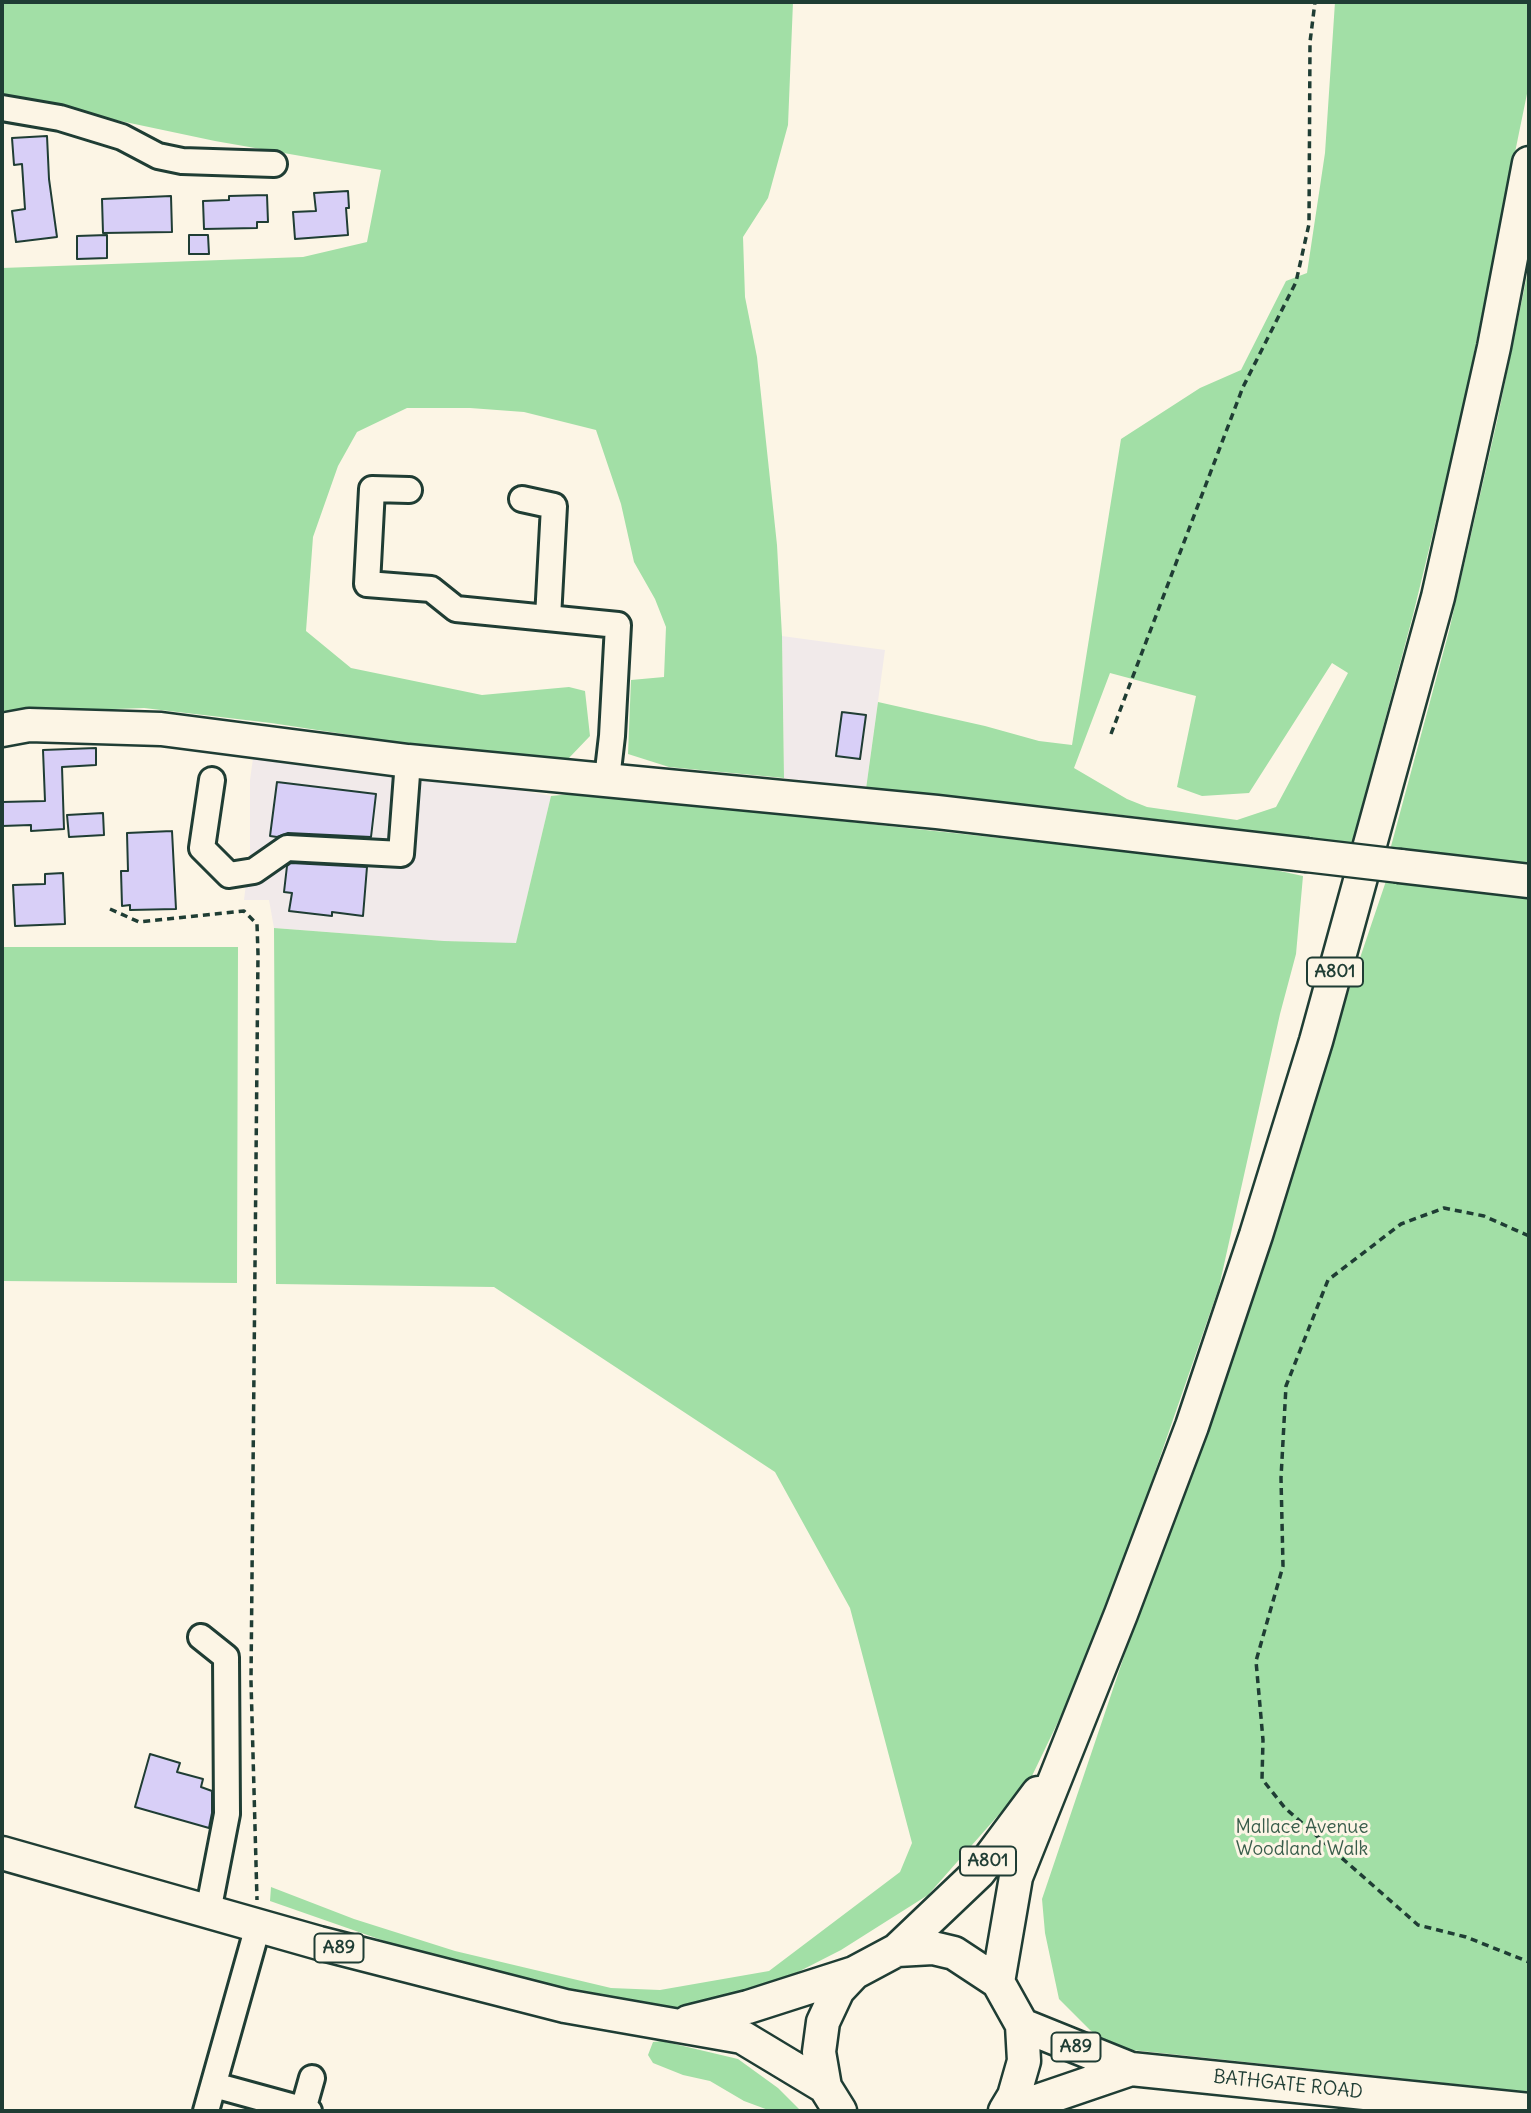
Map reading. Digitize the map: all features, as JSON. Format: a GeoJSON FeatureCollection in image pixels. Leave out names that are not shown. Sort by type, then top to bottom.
{"type":"FeatureCollection","features":[{"type":"Feature","properties":{"kind":"main road","name":"A801"},"geometry":{"type":"LineString","coordinates":[[998,1982],[1016,1877],[1192,1426],[1256,1235],[1316,1041],[1438,597],[1494,347],[1529,163]]}},
{"type":"Feature","properties":{"kind":"main road"},"geometry":{"type":"LineString","coordinates":[[2,730],[29,725],[161,729],[408,761],[937,812],[1529,881]]}},
{"type":"Feature","properties":{"kind":"main road","name":"A801"},"geometry":{"type":"LineString","coordinates":[[897,1950],[979,1872],[1064,1758]]}},
{"type":"Feature","properties":{"kind":"main road","name":"A89"},"geometry":{"type":"LineString","coordinates":[[2,1853],[258,1926],[565,2006],[742,2036],[833,2099]]}},
{"type":"Feature","properties":{"kind":"main road","name":"A89"},"geometry":{"type":"LineString","coordinates":[[680,2024],[748,2007],[854,1973],[897,1950],[933,1948],[954,1953],[998,1982],[1022,2025],[1024,2061],[1014,2096],[1006,2111]]}},
{"type":"Feature","properties":{"kind":"main road","name":"A89"},"geometry":{"type":"LineString","coordinates":[[833,2099],[819,2052],[822,2022],[838,1990],[854,1973]]}},
{"type":"Feature","properties":{"kind":"main road","name":"BATHGATE ROAD"},"geometry":{"type":"LineString","coordinates":[[1022,2025],[1131,2069],[1529,2110]]}},
{"type":"Feature","properties":{"kind":"main road","name":"BATHGATE ROAD"},"geometry":{"type":"LineString","coordinates":[[1006,2111],[1131,2069]]}},
{"type":"Feature","properties":{"kind":"street"},"geometry":{"type":"LineString","coordinates":[[2,108],[60,118],[122,137],[158,156],[182,161],[274,164]]}},
{"type":"Feature","properties":{"kind":"street"},"geometry":{"type":"LineString","coordinates":[[409,490],[372,489],[367,584],[431,589],[456,608],[618,625],[607,779]]}},
{"type":"Feature","properties":{"kind":"street"},"geometry":{"type":"LineString","coordinates":[[522,499],[554,506],[548,618]]}},
{"type":"Feature","properties":{"kind":"street"},"geometry":{"type":"LineString","coordinates":[[212,780],[202,848],[229,876],[254,871],[287,848],[401,854],[408,761]]}},
{"type":"Feature","properties":{"kind":"street"},"geometry":{"type":"LineString","coordinates":[[201,1637],[226,1657],[227,1814],[208,1912]]}},
{"type":"Feature","properties":{"kind":"street"},"geometry":{"type":"LineString","coordinates":[[206,2111],[258,1926]]}},
{"type":"Feature","properties":{"kind":"street"},"geometry":{"type":"LineString","coordinates":[[214,2085],[306,2110],[312,2078]]}},
{"type":"Feature","properties":{"kind":"path"},"geometry":{"type":"LineString","coordinates":[[1111,734],[1242,387],[1296,282],[1309,224],[1310,42],[1315,2]]}},
{"type":"Feature","properties":{"kind":"path"},"geometry":{"type":"LineString","coordinates":[[110,909],[139,922],[244,911],[257,924],[251,1681],[258,1926]]}},
{"type":"Feature","properties":{"kind":"path"},"geometry":{"type":"LineString","coordinates":[[1529,1236],[1483,1216],[1444,1209],[1401,1224],[1328,1280],[1286,1386],[1281,1478],[1283,1566],[1256,1661],[1263,1740],[1262,1779],[1285,1808],[1418,1925],[1466,1937],[1529,1962]]}},
{"type":"Feature","properties":{"kind":"shaded area"},"geometry":{"type":"Polygon","coordinates":[[[782,636],[885,650],[866,789],[784,778],[782,636]]]}},
{"type":"Feature","properties":{"kind":"shaded area"},"geometry":{"type":"Polygon","coordinates":[[[254,751],[463,780],[551,796],[516,944],[274,928],[269,900],[244,900],[250,851],[250,780],[254,751]]]}},
{"type":"Feature","properties":{"kind":"green space"},"geometry":{"type":"Polygon","coordinates":[[[2,2],[793,2],[788,125],[768,198],[743,237],[745,297],[757,357],[777,545],[782,636],[784,778],[669,767],[628,754],[631,680],[664,677],[666,627],[655,599],[634,562],[621,504],[596,430],[524,412],[470,408],[407,408],[357,432],[338,466],[313,537],[306,631],[351,668],[482,695],[569,687],[585,691],[590,736],[568,759],[443,749],[271,723],[144,708],[2,713],[2,268],[303,257],[367,242],[381,170],[215,141],[2,96],[2,2]]]}},
{"type":"Feature","properties":{"kind":"green space"},"geometry":{"type":"Polygon","coordinates":[[[1335,2],[1529,2],[1529,84],[1459,426],[1413,615],[1352,843],[1089,811],[866,789],[878,702],[1039,741],[1072,745],[1121,439],[1200,388],[1241,370],[1286,281],[1307,273],[1325,153],[1335,2]],[[1332,663],[1249,793],[1202,796],[1177,787],[1196,696],[1110,673],[1074,768],[1127,799],[1147,807],[1237,820],[1276,807],[1348,673],[1332,663]]]}},
{"type":"Feature","properties":{"kind":"green space"},"geometry":{"type":"Polygon","coordinates":[[[1529,266],[1529,865],[1390,850],[1449,631],[1529,266]]]}},
{"type":"Feature","properties":{"kind":"green space"},"geometry":{"type":"Polygon","coordinates":[[[580,793],[1252,865],[1303,876],[1296,954],[1219,1287],[1141,1512],[1069,1699],[1031,1778],[928,1895],[841,1950],[747,1998],[689,2012],[626,2006],[396,1945],[270,1901],[271,1887],[354,1919],[455,1951],[611,1988],[660,1990],[769,1971],[900,1872],[912,1843],[850,1608],[775,1472],[494,1287],[276,1284],[274,928],[444,941],[516,943],[551,796],[580,793]]]}},
{"type":"Feature","properties":{"kind":"green space","name":"Mallace Avenue Woodland Walk"},"geometry":{"type":"Polygon","coordinates":[[[1386,881],[1529,885],[1529,2092],[1113,2048],[1090,2030],[1059,1999],[1045,1933],[1042,1899],[1386,881]]]}},
{"type":"Feature","properties":{"kind":"green space"},"geometry":{"type":"Polygon","coordinates":[[[2,947],[238,947],[237,1283],[2,1281],[2,947]]]}},
{"type":"Feature","properties":{"kind":"green space"},"geometry":{"type":"Polygon","coordinates":[[[662,2041],[738,2059],[778,2088],[801,2111],[771,2111],[744,2101],[710,2081],[683,2075],[653,2063],[648,2055],[653,2042],[662,2041]]]}},
{"type":"Feature","properties":{"kind":"building"},"geometry":{"type":"Polygon","coordinates":[[[47,136],[49,179],[57,237],[16,242],[12,211],[25,209],[22,164],[14,165],[12,138],[47,136]]]}},
{"type":"Feature","properties":{"kind":"building"},"geometry":{"type":"Polygon","coordinates":[[[348,191],[348,235],[295,239],[293,212],[316,211],[314,193],[348,191]]]}},
{"type":"Feature","properties":{"kind":"building"},"geometry":{"type":"Polygon","coordinates":[[[267,195],[268,222],[257,222],[257,228],[204,229],[203,201],[229,200],[229,196],[267,195]]]}},
{"type":"Feature","properties":{"kind":"building"},"geometry":{"type":"Polygon","coordinates":[[[171,196],[172,232],[103,233],[102,199],[171,196]]]}},
{"type":"Feature","properties":{"kind":"building"},"geometry":{"type":"Polygon","coordinates":[[[107,235],[107,258],[77,259],[77,236],[107,235]]]}},
{"type":"Feature","properties":{"kind":"building"},"geometry":{"type":"Polygon","coordinates":[[[189,235],[208,235],[209,254],[189,254],[189,235]]]}},
{"type":"Feature","properties":{"kind":"building"},"geometry":{"type":"Polygon","coordinates":[[[842,712],[866,715],[860,759],[836,756],[842,712]]]}},
{"type":"Feature","properties":{"kind":"building"},"geometry":{"type":"Polygon","coordinates":[[[96,748],[96,765],[62,767],[64,829],[31,831],[31,825],[2,826],[2,802],[45,801],[43,750],[96,748]]]}},
{"type":"Feature","properties":{"kind":"building"},"geometry":{"type":"Polygon","coordinates":[[[277,782],[376,794],[371,837],[288,833],[277,837],[270,836],[277,782]]]}},
{"type":"Feature","properties":{"kind":"building"},"geometry":{"type":"Polygon","coordinates":[[[103,813],[104,835],[69,837],[67,815],[103,813]]]}},
{"type":"Feature","properties":{"kind":"building"},"geometry":{"type":"Polygon","coordinates":[[[172,831],[176,909],[130,910],[130,905],[122,906],[121,871],[128,871],[127,833],[172,831]]]}},
{"type":"Feature","properties":{"kind":"building"},"geometry":{"type":"Polygon","coordinates":[[[291,863],[367,867],[363,916],[289,911],[292,893],[284,892],[287,866],[291,863]]]}},
{"type":"Feature","properties":{"kind":"building"},"geometry":{"type":"Polygon","coordinates":[[[63,873],[65,924],[15,926],[13,885],[45,884],[45,874],[63,873]]]}},
{"type":"Feature","properties":{"kind":"building"},"geometry":{"type":"Polygon","coordinates":[[[150,1754],[180,1763],[177,1772],[203,1779],[201,1787],[212,1791],[209,1828],[135,1807],[150,1754]]]}}]}
